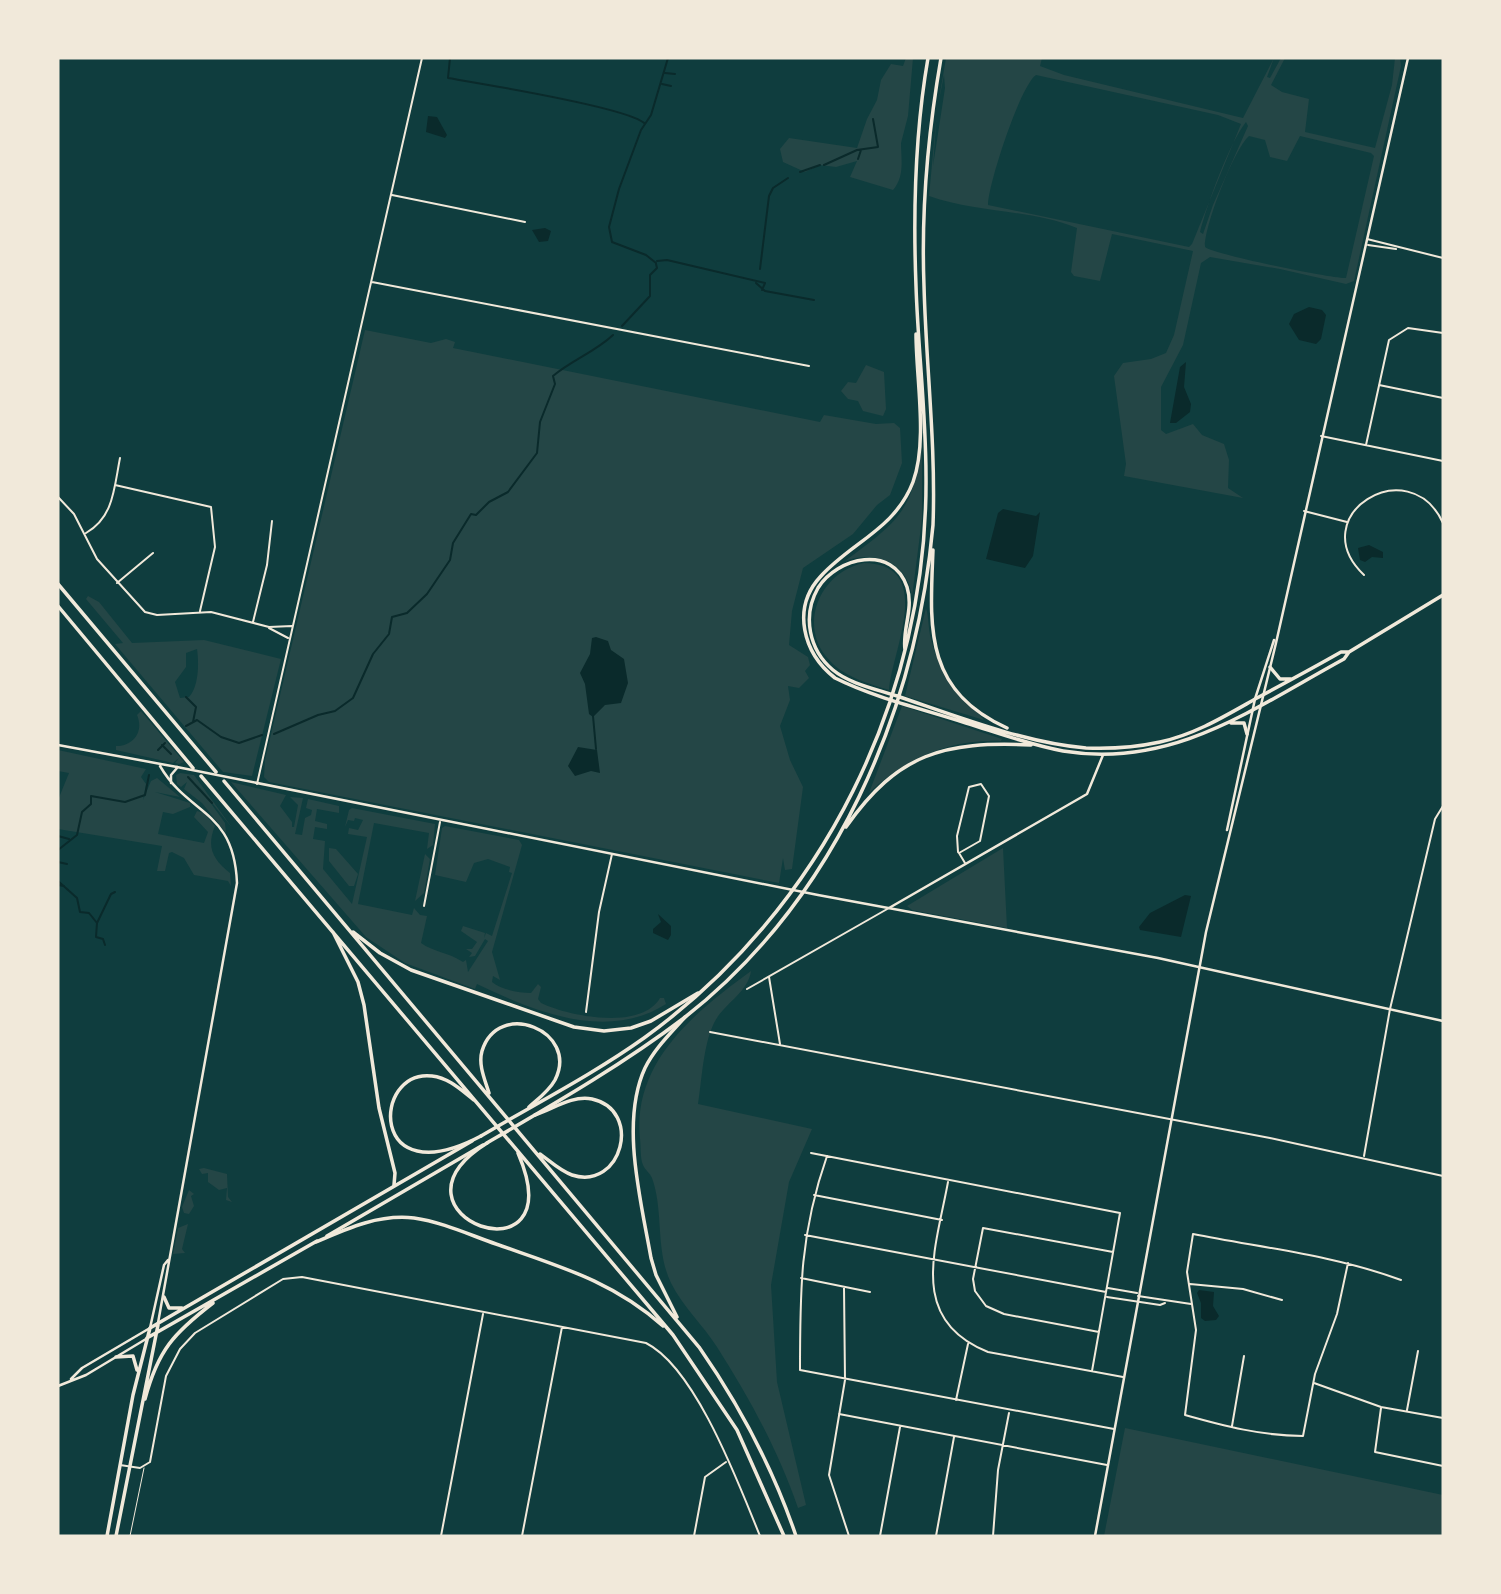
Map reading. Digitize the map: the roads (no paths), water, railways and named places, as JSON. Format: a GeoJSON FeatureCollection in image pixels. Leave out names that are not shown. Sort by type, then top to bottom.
{"type":"FeatureCollection","features":[{"type":"Feature","properties":{"kind":"highway"},"geometry":{"type":"LineString","coordinates":[[107,1536],[137,1378],[150,1328],[611,1061],[698,993],[757,933],[801,879],[832,831],[871,756],[905,656],[920,570],[926,502],[915,199],[928,58]]}},
{"type":"Feature","properties":{"kind":"highway"},"geometry":{"type":"LineString","coordinates":[[941,58],[929,138],[923,234],[933,525],[930,623],[942,665],[957,689],[974,707],[1024,736]]}},
{"type":"Feature","properties":{"kind":"highway"},"geometry":{"type":"LineString","coordinates":[[918,318],[918,457],[912,484],[901,506],[885,526],[818,579],[804,612],[806,637],[818,663],[835,678],[1037,746]]}},
{"type":"Feature","properties":{"kind":"highway"},"geometry":{"type":"LineString","coordinates":[[838,837],[876,762],[905,685],[926,593],[933,525]]}},
{"type":"Feature","properties":{"kind":"highway"},"geometry":{"type":"LineString","coordinates":[[877,691],[836,672],[821,657],[813,642],[809,621],[813,601],[821,584],[835,570],[856,560],[871,559],[886,564],[898,573],[906,584],[910,602],[904,643],[905,656]]}},
{"type":"Feature","properties":{"kind":"highway"},"geometry":{"type":"LineString","coordinates":[[58,584],[216,772]]}},
{"type":"Feature","properties":{"kind":"highway"},"geometry":{"type":"LineString","coordinates":[[681,1325],[656,1275],[651,1258],[633,1117],[636,1093],[645,1068],[660,1045],[771,930],[873,791],[918,760],[969,744],[1037,746],[1103,755],[1161,749],[1226,724],[1342,660],[1349,652],[1443,594]]}},
{"type":"Feature","properties":{"kind":"highway"},"geometry":{"type":"LineString","coordinates":[[58,606],[194,768]]}},
{"type":"Feature","properties":{"kind":"highway"},"geometry":{"type":"LineString","coordinates":[[914,704],[1024,736],[1087,748],[1160,742],[1215,723],[1341,652],[1349,652]]}},
{"type":"Feature","properties":{"kind":"highway"},"geometry":{"type":"LineString","coordinates":[[1270,667],[1280,679],[1296,678]]}},
{"type":"Feature","properties":{"kind":"highway"},"geometry":{"type":"LineString","coordinates":[[1226,724],[1242,722],[1247,734]]}},
{"type":"Feature","properties":{"kind":"highway"},"geometry":{"type":"LineString","coordinates":[[201,776],[673,1335],[737,1430],[784,1536]]}},
{"type":"Feature","properties":{"kind":"highway"},"geometry":{"type":"LineString","coordinates":[[223,780],[681,1325],[715,1371],[745,1419],[765,1458],[796,1536]]}},
{"type":"Feature","properties":{"kind":"highway"},"geometry":{"type":"LineString","coordinates":[[328,924],[350,963],[364,1005],[379,1108],[395,1173],[394,1185]]}},
{"type":"Feature","properties":{"kind":"highway"},"geometry":{"type":"LineString","coordinates":[[349,929],[380,953],[411,970],[574,1027],[604,1031],[631,1028],[651,1021],[698,993]]}},
{"type":"Feature","properties":{"kind":"highway"},"geometry":{"type":"LineString","coordinates":[[146,1339],[533,1116],[614,1067],[685,1017]]}},
{"type":"Feature","properties":{"kind":"highway"},"geometry":{"type":"LineString","coordinates":[[490,1096],[481,1060],[487,1040],[493,1033],[511,1023],[531,1024],[553,1042],[559,1062],[550,1088],[527,1108]]}},
{"type":"Feature","properties":{"kind":"highway"},"geometry":{"type":"LineString","coordinates":[[479,1103],[454,1084],[425,1076],[403,1086],[391,1104],[390,1115],[395,1135],[410,1150],[418,1153],[449,1151],[479,1137]]}},
{"type":"Feature","properties":{"kind":"highway"},"geometry":{"type":"LineString","coordinates":[[533,1116],[578,1098],[592,1099],[610,1108],[616,1116],[622,1144],[615,1162],[590,1177],[569,1174],[533,1149]]}},
{"type":"Feature","properties":{"kind":"highway"},"geometry":{"type":"LineString","coordinates":[[485,1144],[460,1169],[453,1181],[452,1192],[456,1209],[464,1218],[486,1230],[512,1225],[528,1205],[530,1181],[516,1148]]}},
{"type":"Feature","properties":{"kind":"highway"},"geometry":{"type":"LineString","coordinates":[[316,1242],[354,1225],[382,1219],[413,1218],[443,1225],[618,1290],[673,1335]]}},
{"type":"Feature","properties":{"kind":"highway"},"geometry":{"type":"LineString","coordinates":[[140,1415],[150,1381],[165,1346],[181,1328],[228,1292]]}},
{"type":"Feature","properties":{"kind":"highway"},"geometry":{"type":"LineString","coordinates":[[164,1297],[169,1308],[184,1308]]}},
{"type":"Feature","properties":{"kind":"highway"},"geometry":{"type":"LineString","coordinates":[[116,1536],[158,1323]]}},
{"type":"Feature","properties":{"kind":"highway"},"geometry":{"type":"LineString","coordinates":[[116,1357],[133,1356],[137,1378]]}},
{"type":"Feature","properties":{"kind":"main road"},"geometry":{"type":"LineString","coordinates":[[1227,833],[1270,667],[1408,58]]}},
{"type":"Feature","properties":{"kind":"main road"},"geometry":{"type":"LineString","coordinates":[[1095,1536],[1199,967],[1255,699],[1275,639]]}},
{"type":"Feature","properties":{"kind":"main road"},"geometry":{"type":"LineString","coordinates":[[58,745],[1199,967],[1443,1021]]}},
{"type":"Feature","properties":{"kind":"main road"},"geometry":{"type":"LineString","coordinates":[[889,908],[1087,794],[1103,755]]}},
{"type":"Feature","properties":{"kind":"main road"},"geometry":{"type":"LineString","coordinates":[[158,1323],[237,883],[233,853],[220,827],[199,804],[172,786],[160,766]]}},
{"type":"Feature","properties":{"kind":"main road"},"geometry":{"type":"LineString","coordinates":[[172,786],[170,779],[175,769]]}},
{"type":"Feature","properties":{"kind":"main road"},"geometry":{"type":"LineString","coordinates":[[71,1379],[82,1368],[150,1328],[164,1265],[168,1260]]}},
{"type":"Feature","properties":{"kind":"main road"},"geometry":{"type":"LineString","coordinates":[[58,1386],[86,1375],[146,1339]]}},
{"type":"Feature","properties":{"kind":"street"},"geometry":{"type":"LineString","coordinates":[[257,784],[422,58]]}},
{"type":"Feature","properties":{"kind":"street"},"geometry":{"type":"LineString","coordinates":[[391,195],[526,222]]}},
{"type":"Feature","properties":{"kind":"street"},"geometry":{"type":"LineString","coordinates":[[1366,239],[1397,249]]}},
{"type":"Feature","properties":{"kind":"street"},"geometry":{"type":"LineString","coordinates":[[1365,245],[1443,258]]}},
{"type":"Feature","properties":{"kind":"street"},"geometry":{"type":"LineString","coordinates":[[371,282],[809,366]]}},
{"type":"Feature","properties":{"kind":"street"},"geometry":{"type":"LineString","coordinates":[[1366,445],[1387,344],[1392,337],[1411,328],[1443,333]]}},
{"type":"Feature","properties":{"kind":"street"},"geometry":{"type":"LineString","coordinates":[[1378,385],[1443,398]]}},
{"type":"Feature","properties":{"kind":"street"},"geometry":{"type":"LineString","coordinates":[[1321,436],[1443,461]]}},
{"type":"Feature","properties":{"kind":"street"},"geometry":{"type":"LineString","coordinates":[[84,534],[107,514],[120,458]]}},
{"type":"Feature","properties":{"kind":"street"},"geometry":{"type":"LineString","coordinates":[[115,485],[211,507],[215,547],[200,612]]}},
{"type":"Feature","properties":{"kind":"street"},"geometry":{"type":"LineString","coordinates":[[1364,575],[1347,549],[1348,523],[1359,503],[1369,496],[1391,490],[1423,499],[1433,506],[1443,523]]}},
{"type":"Feature","properties":{"kind":"street"},"geometry":{"type":"LineString","coordinates":[[58,497],[74,514],[94,555],[145,612],[157,615],[200,612],[253,622],[269,627],[289,639]]}},
{"type":"Feature","properties":{"kind":"street"},"geometry":{"type":"LineString","coordinates":[[1304,511],[1348,523]]}},
{"type":"Feature","properties":{"kind":"street"},"geometry":{"type":"LineString","coordinates":[[253,622],[268,558],[272,521]]}},
{"type":"Feature","properties":{"kind":"street"},"geometry":{"type":"LineString","coordinates":[[117,583],[153,553]]}},
{"type":"Feature","properties":{"kind":"street"},"geometry":{"type":"LineString","coordinates":[[269,627],[292,625]]}},
{"type":"Feature","properties":{"kind":"street"},"geometry":{"type":"LineString","coordinates":[[959,853],[980,841],[989,796],[981,784],[970,787],[957,836],[959,853],[965,864]]}},
{"type":"Feature","properties":{"kind":"street"},"geometry":{"type":"LineString","coordinates":[[1363,1157],[1390,1009],[1436,819],[1443,806]]}},
{"type":"Feature","properties":{"kind":"street"},"geometry":{"type":"LineString","coordinates":[[424,906],[440,821]]}},
{"type":"Feature","properties":{"kind":"street"},"geometry":{"type":"LineString","coordinates":[[586,1012],[598,912],[612,854]]}},
{"type":"Feature","properties":{"kind":"street"},"geometry":{"type":"LineString","coordinates":[[747,989],[889,908]]}},
{"type":"Feature","properties":{"kind":"street"},"geometry":{"type":"LineString","coordinates":[[769,976],[780,1045]]}},
{"type":"Feature","properties":{"kind":"street"},"geometry":{"type":"LineString","coordinates":[[710,1032],[1170,1119],[1363,1157],[1443,1176]]}},
{"type":"Feature","properties":{"kind":"street"},"geometry":{"type":"LineString","coordinates":[[811,1153],[1117,1211],[1121,1217],[1092,1371]]}},
{"type":"Feature","properties":{"kind":"street"},"geometry":{"type":"LineString","coordinates":[[827,1156],[813,1195],[805,1235],[800,1278],[800,1370],[1009,1412],[1114,1429]]}},
{"type":"Feature","properties":{"kind":"street"},"geometry":{"type":"LineString","coordinates":[[949,1180],[934,1259],[934,1295],[938,1309],[949,1328],[968,1344],[988,1352],[1123,1377]]}},
{"type":"Feature","properties":{"kind":"street"},"geometry":{"type":"LineString","coordinates":[[813,1195],[942,1220]]}},
{"type":"Feature","properties":{"kind":"street"},"geometry":{"type":"LineString","coordinates":[[1099,1332],[994,1311],[979,1300],[975,1291],[974,1267],[983,1228],[1114,1252]]}},
{"type":"Feature","properties":{"kind":"street"},"geometry":{"type":"LineString","coordinates":[[1348,1263],[1337,1314],[1313,1383],[1303,1436],[1282,1436],[1231,1427],[1185,1415],[1196,1330],[1187,1272],[1193,1234],[1256,1243],[1348,1263],[1401,1280]]}},
{"type":"Feature","properties":{"kind":"street"},"geometry":{"type":"LineString","coordinates":[[805,1235],[1139,1295],[1165,1303],[1192,1304]]}},
{"type":"Feature","properties":{"kind":"street"},"geometry":{"type":"LineString","coordinates":[[800,1278],[870,1292]]}},
{"type":"Feature","properties":{"kind":"street"},"geometry":{"type":"LineString","coordinates":[[120,1465],[144,1468],[152,1456],[166,1376],[180,1349],[195,1333],[283,1279],[310,1279],[646,1343],[662,1352],[686,1382],[728,1461],[760,1536]]}},
{"type":"Feature","properties":{"kind":"street"},"geometry":{"type":"LineString","coordinates":[[1189,1284],[1243,1289],[1282,1300]]}},
{"type":"Feature","properties":{"kind":"street"},"geometry":{"type":"LineString","coordinates":[[845,1287],[845,1380],[829,1475],[849,1536]]}},
{"type":"Feature","properties":{"kind":"street"},"geometry":{"type":"LineString","coordinates":[[1106,1296],[1160,1305],[1165,1303]]}},
{"type":"Feature","properties":{"kind":"street"},"geometry":{"type":"LineString","coordinates":[[442,1536],[484,1312]]}},
{"type":"Feature","properties":{"kind":"street"},"geometry":{"type":"LineString","coordinates":[[523,1536],[562,1327]]}},
{"type":"Feature","properties":{"kind":"street"},"geometry":{"type":"LineString","coordinates":[[956,1401],[968,1344]]}},
{"type":"Feature","properties":{"kind":"street"},"geometry":{"type":"LineString","coordinates":[[1406,1411],[1418,1351]]}},
{"type":"Feature","properties":{"kind":"street"},"geometry":{"type":"LineString","coordinates":[[1231,1427],[1244,1356]]}},
{"type":"Feature","properties":{"kind":"street"},"geometry":{"type":"LineString","coordinates":[[1313,1383],[1381,1407],[1443,1418]]}},
{"type":"Feature","properties":{"kind":"street"},"geometry":{"type":"LineString","coordinates":[[1381,1407],[1375,1452],[1443,1466]]}},
{"type":"Feature","properties":{"kind":"street"},"geometry":{"type":"LineString","coordinates":[[993,1536],[1009,1412]]}},
{"type":"Feature","properties":{"kind":"street"},"geometry":{"type":"LineString","coordinates":[[839,1414],[1108,1465]]}},
{"type":"Feature","properties":{"kind":"street"},"geometry":{"type":"LineString","coordinates":[[880,1536],[900,1426]]}},
{"type":"Feature","properties":{"kind":"street"},"geometry":{"type":"LineString","coordinates":[[936,1536],[954,1436]]}},
{"type":"Feature","properties":{"kind":"street"},"geometry":{"type":"LineString","coordinates":[[694,1536],[705,1476],[728,1461]]}},
{"type":"Feature","properties":{"kind":"lane"},"geometry":{"type":"LineString","coordinates":[[130,1536],[144,1468]]}},
{"type":"Feature","properties":{"kind":"waterway"},"geometry":{"type":"LineString","coordinates":[[450,58],[448,78],[585,104],[613,111],[645,124]]}},
{"type":"Feature","properties":{"kind":"waterway"},"geometry":{"type":"LineString","coordinates":[[656,263],[646,255],[612,242],[609,227],[619,189],[641,130],[651,115],[668,58]]}},
{"type":"Feature","properties":{"kind":"waterway"},"geometry":{"type":"LineString","coordinates":[[665,73],[675,74]]}},
{"type":"Feature","properties":{"kind":"waterway"},"geometry":{"type":"LineString","coordinates":[[662,84],[671,86]]}},
{"type":"Feature","properties":{"kind":"waterway"},"geometry":{"type":"LineString","coordinates":[[824,165],[857,150],[878,147],[873,119]]}},
{"type":"Feature","properties":{"kind":"waterway"},"geometry":{"type":"LineString","coordinates":[[858,159],[861,150]]}},
{"type":"Feature","properties":{"kind":"waterway"},"geometry":{"type":"LineString","coordinates":[[800,172],[820,165]]}},
{"type":"Feature","properties":{"kind":"waterway"},"geometry":{"type":"LineString","coordinates":[[760,269],[769,196],[773,188],[788,178]]}},
{"type":"Feature","properties":{"kind":"waterway"},"geometry":{"type":"LineString","coordinates":[[657,261],[667,260],[765,283],[762,290]]}},
{"type":"Feature","properties":{"kind":"waterway"},"geometry":{"type":"LineString","coordinates":[[622,326],[650,296],[650,275],[657,268],[656,264]]}},
{"type":"Feature","properties":{"kind":"waterway"},"geometry":{"type":"LineString","coordinates":[[756,283],[765,291],[814,300]]}},
{"type":"Feature","properties":{"kind":"waterway"},"geometry":{"type":"LineString","coordinates":[[274,734],[318,715],[335,711],[353,698],[373,654],[389,634],[392,617],[407,613],[427,594],[450,560],[453,543],[471,514],[476,515],[489,502],[508,492],[537,453],[540,422],[555,384],[553,376],[613,335]]}},
{"type":"Feature","properties":{"kind":"waterway"},"geometry":{"type":"LineString","coordinates":[[186,697],[196,707],[193,722]]}},
{"type":"Feature","properties":{"kind":"waterway"},"geometry":{"type":"LineString","coordinates":[[593,716],[596,749]]}},
{"type":"Feature","properties":{"kind":"waterway"},"geometry":{"type":"LineString","coordinates":[[186,726],[197,720],[221,737],[239,743],[262,735]]}},
{"type":"Feature","properties":{"kind":"waterway"},"geometry":{"type":"LineString","coordinates":[[158,750],[165,743]]}},
{"type":"Feature","properties":{"kind":"waterway"},"geometry":{"type":"LineString","coordinates":[[162,745],[171,754]]}},
{"type":"Feature","properties":{"kind":"waterway"},"geometry":{"type":"LineString","coordinates":[[58,850],[77,835],[82,812],[91,804],[91,796],[125,802],[145,795],[149,775]]}},
{"type":"Feature","properties":{"kind":"waterway"},"geometry":{"type":"LineString","coordinates":[[188,777],[212,803]]}},
{"type":"Feature","properties":{"kind":"waterway"},"geometry":{"type":"LineString","coordinates":[[58,836],[69,839]]}},
{"type":"Feature","properties":{"kind":"waterway"},"geometry":{"type":"LineString","coordinates":[[58,862],[67,864]]}},
{"type":"Feature","properties":{"kind":"waterway"},"geometry":{"type":"LineString","coordinates":[[58,881],[77,898],[80,912],[89,913],[97,923],[111,894],[115,892]]}},
{"type":"Feature","properties":{"kind":"waterway"},"geometry":{"type":"LineString","coordinates":[[58,885],[64,886]]}},
{"type":"Feature","properties":{"kind":"waterway"},"geometry":{"type":"LineString","coordinates":[[97,923],[96,937],[103,939],[105,945]]}}]}
